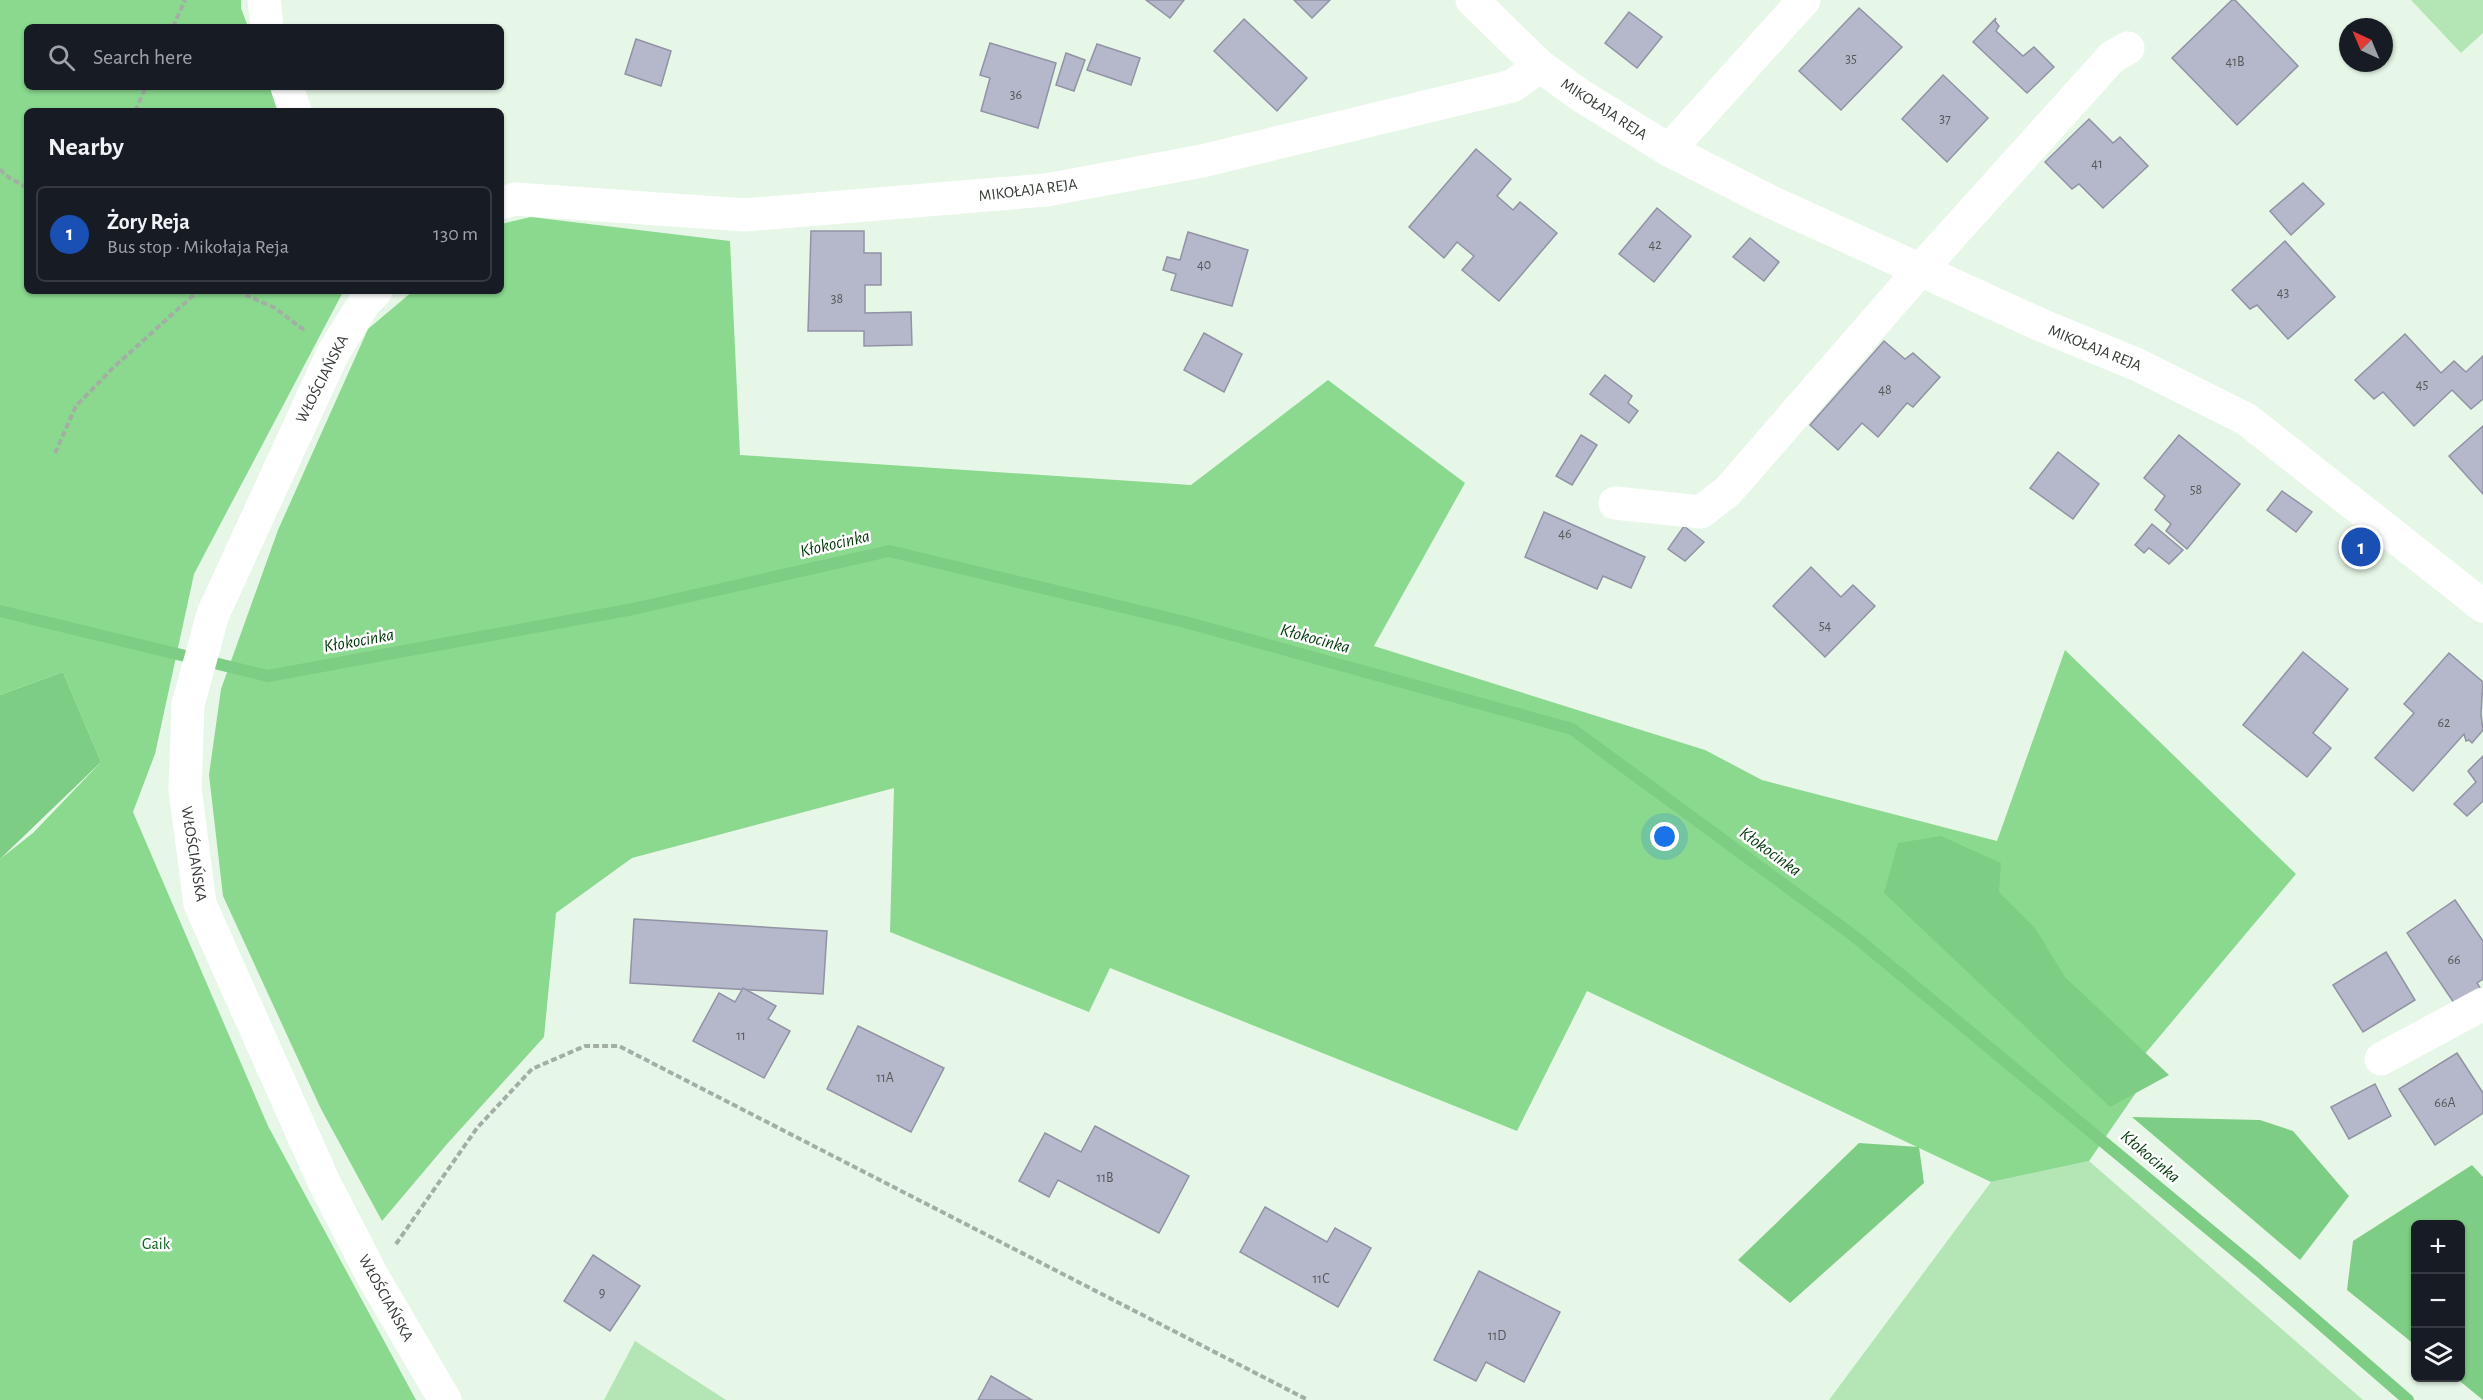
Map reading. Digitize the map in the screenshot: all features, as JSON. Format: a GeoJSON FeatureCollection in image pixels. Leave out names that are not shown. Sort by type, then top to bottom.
{"type":"FeatureCollection","features":[{"type":"Feature","properties":{"kind":"street"},"geometry":{"type":"LineString","coordinates":[[264,0],[267,24]]}},
{"type":"Feature","properties":{"kind":"street","name":"MIKOŁAJA REJA"},"geometry":{"type":"LineString","coordinates":[[1473,0],[1540,66],[1580,95],[1669,150],[1767,200],[2041,325],[2138,365],[2246,419],[2483,606]]}},
{"type":"Feature","properties":{"kind":"street"},"geometry":{"type":"LineString","coordinates":[[1669,150],[1804,0]]}},
{"type":"Feature","properties":{"kind":"street"},"geometry":{"type":"LineString","coordinates":[[1615,503],[1701,512],[1728,491],[1921,270],[2112,57],[2128,48]]}},
{"type":"Feature","properties":{"kind":"street","name":"MIKOŁAJA REJA"},"geometry":{"type":"LineString","coordinates":[[504,202],[515,199],[560,201],[745,215],[1046,190],[1202,161],[1512,86],[1540,66]]}},
{"type":"Feature","properties":{"kind":"street"},"geometry":{"type":"LineString","coordinates":[[288,90],[294,108]]}},
{"type":"Feature","properties":{"kind":"street","name":"WŁOŚCIAŃSKA"},"geometry":{"type":"LineString","coordinates":[[367,295],[333,353],[213,614],[188,705],[185,789],[200,904],[324,1182],[373,1277],[445,1400]]}},
{"type":"Feature","properties":{"kind":"street"},"geometry":{"type":"LineString","coordinates":[[2381,1059],[2483,1004]]}},
{"type":"Feature","properties":{"kind":"path"},"geometry":{"type":"LineString","coordinates":[[174,24],[184,0]]}},
{"type":"Feature","properties":{"kind":"path"},"geometry":{"type":"LineString","coordinates":[[136,108],[145,90]]}},
{"type":"Feature","properties":{"kind":"path"},"geometry":{"type":"LineString","coordinates":[[0,169],[5,176],[24,186]]}},
{"type":"Feature","properties":{"kind":"path"},"geometry":{"type":"LineString","coordinates":[[55,453],[76,406],[115,366],[195,294]]}},
{"type":"Feature","properties":{"kind":"path"},"geometry":{"type":"LineString","coordinates":[[244,294],[275,308],[333,353]]}},
{"type":"Feature","properties":{"kind":"path"},"geometry":{"type":"LineString","coordinates":[[373,1277],[477,1128],[532,1069],[585,1046],[620,1046],[1308,1400]]}},
{"type":"Feature","properties":{"kind":"shaded area"},"geometry":{"type":"Polygon","coordinates":[[[2411,0],[2483,0],[2483,33],[2461,53],[2411,0]]]}},
{"type":"Feature","properties":{"kind":"shaded area"},"geometry":{"type":"Polygon","coordinates":[[[63,672],[101,762],[0,859],[0,695],[63,672]]]}},
{"type":"Feature","properties":{"kind":"shaded area"},"geometry":{"type":"Polygon","coordinates":[[[1941,836],[2001,863],[1999,892],[2035,928],[2065,977],[2169,1075],[2110,1107],[1884,893],[1898,843],[1941,836]]]}},
{"type":"Feature","properties":{"kind":"shaded area"},"geometry":{"type":"Polygon","coordinates":[[[2132,1117],[2260,1120],[2293,1131],[2349,1196],[2300,1260],[2132,1117]]]}},
{"type":"Feature","properties":{"kind":"shaded area"},"geometry":{"type":"Polygon","coordinates":[[[1859,1143],[1919,1147],[1924,1183],[1790,1303],[1738,1260],[1859,1143]]]}},
{"type":"Feature","properties":{"kind":"shaded area"},"geometry":{"type":"Polygon","coordinates":[[[2089,1161],[2363,1400],[1829,1400],[1991,1182],[2089,1161]]]}},
{"type":"Feature","properties":{"kind":"shaded area"},"geometry":{"type":"Polygon","coordinates":[[[2472,1165],[2483,1177],[2483,1400],[2461,1382],[2465,1382],[2465,1220],[2411,1220],[2411,1342],[2347,1290],[2353,1241],[2472,1165]]]}},
{"type":"Feature","properties":{"kind":"shaded area"},"geometry":{"type":"Polygon","coordinates":[[[635,1341],[726,1400],[604,1400],[635,1341]]]}},
{"type":"Feature","properties":{"kind":"green space","name":"Gaik"},"geometry":{"type":"Polygon","coordinates":[[[0,0],[241,0],[241,8],[247,24],[24,24],[24,90],[271,90],[278,108],[24,108],[24,294],[342,294],[194,574],[155,754],[133,812],[268,1126],[416,1400],[0,1400],[0,859],[33,833],[101,762],[63,672],[0,695],[0,0]]]}},
{"type":"Feature","properties":{"kind":"green space"},"geometry":{"type":"Polygon","coordinates":[[[531,217],[730,241],[740,455],[1191,485],[1328,380],[1465,483],[1374,646],[1705,750],[1762,780],[1997,841],[2065,650],[2296,874],[2144,1055],[2142,1084],[2089,1161],[1991,1182],[1587,991],[1517,1131],[1110,968],[1089,1012],[890,932],[894,788],[632,858],[556,913],[544,1037],[447,1144],[382,1221],[321,1109],[223,896],[209,775],[221,689],[278,530],[368,329],[409,294],[504,294],[504,223],[531,217]]]}},
{"type":"Feature","properties":{"kind":"building"},"geometry":{"type":"Polygon","coordinates":[[[1146,0],[1184,0],[1170,18],[1146,0]]]}},
{"type":"Feature","properties":{"kind":"building"},"geometry":{"type":"Polygon","coordinates":[[[1294,0],[1330,0],[1312,18],[1294,0]]]}},
{"type":"Feature","properties":{"kind":"building"},"geometry":{"type":"Polygon","coordinates":[[[2232,0],[2235,0],[2298,66],[2237,125],[2172,58],[2232,0]]]}},
{"type":"Feature","properties":{"kind":"building"},"geometry":{"type":"Polygon","coordinates":[[[1859,8],[1902,47],[1841,110],[1799,71],[1859,8]]]}},
{"type":"Feature","properties":{"kind":"building"},"geometry":{"type":"Polygon","coordinates":[[[1629,12],[1662,37],[1637,68],[1605,43],[1629,12]]]}},
{"type":"Feature","properties":{"kind":"building"},"geometry":{"type":"Polygon","coordinates":[[[1996,18],[1995,21],[1999,26],[1996,31],[2023,56],[2034,47],[2054,67],[2027,93],[1973,42],[1996,18]]]}},
{"type":"Feature","properties":{"kind":"building"},"geometry":{"type":"Polygon","coordinates":[[[1244,19],[1307,78],[1277,111],[1214,51],[1244,19]]]}},
{"type":"Feature","properties":{"kind":"building"},"geometry":{"type":"Polygon","coordinates":[[[636,39],[671,51],[661,86],[625,74],[636,39]]]}},
{"type":"Feature","properties":{"kind":"building"},"geometry":{"type":"Polygon","coordinates":[[[990,43],[1056,63],[1038,128],[981,111],[990,78],[980,75],[990,43]]]}},
{"type":"Feature","properties":{"kind":"building"},"geometry":{"type":"Polygon","coordinates":[[[1097,44],[1140,58],[1131,85],[1087,70],[1097,44]]]}},
{"type":"Feature","properties":{"kind":"building"},"geometry":{"type":"Polygon","coordinates":[[[1066,53],[1085,60],[1074,91],[1056,85],[1066,53]]]}},
{"type":"Feature","properties":{"kind":"building"},"geometry":{"type":"Polygon","coordinates":[[[1943,75],[1988,118],[1947,162],[1902,119],[1943,75]]]}},
{"type":"Feature","properties":{"kind":"building"},"geometry":{"type":"Polygon","coordinates":[[[2089,119],[2113,143],[2120,137],[2148,166],[2103,208],[2079,184],[2072,189],[2045,162],[2089,119]]]}},
{"type":"Feature","properties":{"kind":"building"},"geometry":{"type":"Polygon","coordinates":[[[1476,149],[1511,179],[1497,196],[1513,210],[1520,202],[1557,233],[1499,301],[1462,270],[1474,256],[1457,242],[1444,258],[1409,227],[1476,149]]]}},
{"type":"Feature","properties":{"kind":"building"},"geometry":{"type":"Polygon","coordinates":[[[2303,183],[2324,204],[2291,235],[2270,211],[2303,183]]]}},
{"type":"Feature","properties":{"kind":"building"},"geometry":{"type":"Polygon","coordinates":[[[1657,208],[1691,236],[1654,282],[1619,254],[1657,208]]]}},
{"type":"Feature","properties":{"kind":"building"},"geometry":{"type":"Polygon","coordinates":[[[811,231],[864,231],[864,253],[881,253],[881,285],[865,285],[865,313],[911,312],[912,345],[864,346],[864,331],[808,331],[811,231]]]}},
{"type":"Feature","properties":{"kind":"building"},"geometry":{"type":"Polygon","coordinates":[[[1188,232],[1248,250],[1232,306],[1171,290],[1176,274],[1163,270],[1167,257],[1180,260],[1188,232]]]}},
{"type":"Feature","properties":{"kind":"building"},"geometry":{"type":"Polygon","coordinates":[[[1750,238],[1779,262],[1764,281],[1733,257],[1750,238]]]}},
{"type":"Feature","properties":{"kind":"building"},"geometry":{"type":"Polygon","coordinates":[[[2285,241],[2335,297],[2288,339],[2257,305],[2250,309],[2232,290],[2285,241]]]}},
{"type":"Feature","properties":{"kind":"building"},"geometry":{"type":"Polygon","coordinates":[[[1204,333],[1242,354],[1224,392],[1184,370],[1204,333]]]}},
{"type":"Feature","properties":{"kind":"building"},"geometry":{"type":"Polygon","coordinates":[[[2405,334],[2441,373],[2454,361],[2466,372],[2483,356],[2483,399],[2471,409],[2452,390],[2414,426],[2383,392],[2374,399],[2355,380],[2405,334]]]}},
{"type":"Feature","properties":{"kind":"building"},"geometry":{"type":"Polygon","coordinates":[[[1884,341],[1905,359],[1913,353],[1940,377],[1913,407],[1907,403],[1878,437],[1862,423],[1838,450],[1810,425],[1884,341]]]}},
{"type":"Feature","properties":{"kind":"building"},"geometry":{"type":"Polygon","coordinates":[[[1605,375],[1632,396],[1628,403],[1638,411],[1629,423],[1590,394],[1605,375]]]}},
{"type":"Feature","properties":{"kind":"building"},"geometry":{"type":"Polygon","coordinates":[[[2483,426],[2483,494],[2449,456],[2483,426]]]}},
{"type":"Feature","properties":{"kind":"building"},"geometry":{"type":"Polygon","coordinates":[[[1581,435],[1597,445],[1572,485],[1556,476],[1581,435]]]}},
{"type":"Feature","properties":{"kind":"building"},"geometry":{"type":"Polygon","coordinates":[[[2179,435],[2240,484],[2187,549],[2166,531],[2171,524],[2155,510],[2165,496],[2144,478],[2179,435]]]}},
{"type":"Feature","properties":{"kind":"building"},"geometry":{"type":"Polygon","coordinates":[[[2058,452],[2099,484],[2073,519],[2030,488],[2058,452]]]}},
{"type":"Feature","properties":{"kind":"building"},"geometry":{"type":"Polygon","coordinates":[[[2282,491],[2312,512],[2296,532],[2267,510],[2282,491]]]}},
{"type":"Feature","properties":{"kind":"building"},"geometry":{"type":"Polygon","coordinates":[[[1544,512],[1645,557],[1631,588],[1603,576],[1597,589],[1525,557],[1544,512]]]}},
{"type":"Feature","properties":{"kind":"building"},"geometry":{"type":"Polygon","coordinates":[[[2152,524],[2183,550],[2169,564],[2149,548],[2144,553],[2135,545],[2152,524]]]}},
{"type":"Feature","properties":{"kind":"building"},"geometry":{"type":"Polygon","coordinates":[[[1684,526],[1704,542],[1685,561],[1668,549],[1684,526]]]}},
{"type":"Feature","properties":{"kind":"building"},"geometry":{"type":"Polygon","coordinates":[[[1811,567],[1841,597],[1853,585],[1875,606],[1825,657],[1773,606],[1811,567]]]}},
{"type":"Feature","properties":{"kind":"building"},"geometry":{"type":"Polygon","coordinates":[[[2303,652],[2348,689],[2313,733],[2331,748],[2307,777],[2243,725],[2303,652]]]}},
{"type":"Feature","properties":{"kind":"building"},"geometry":{"type":"Polygon","coordinates":[[[2449,653],[2483,682],[2481,714],[2483,730],[2472,743],[2469,740],[2466,741],[2464,734],[2413,791],[2375,758],[2414,713],[2404,704],[2449,653]]]}},
{"type":"Feature","properties":{"kind":"building"},"geometry":{"type":"Polygon","coordinates":[[[2483,756],[2483,801],[2467,816],[2454,804],[2476,782],[2468,771],[2483,756]]]}},
{"type":"Feature","properties":{"kind":"building"},"geometry":{"type":"Polygon","coordinates":[[[2455,900],[2483,941],[2483,979],[2477,983],[2483,992],[2458,1009],[2407,933],[2455,900]]]}},
{"type":"Feature","properties":{"kind":"building"},"geometry":{"type":"Polygon","coordinates":[[[634,919],[827,931],[823,994],[630,983],[634,919]]]}},
{"type":"Feature","properties":{"kind":"building"},"geometry":{"type":"Polygon","coordinates":[[[2386,952],[2415,1000],[2363,1032],[2333,985],[2386,952]]]}},
{"type":"Feature","properties":{"kind":"building"},"geometry":{"type":"Polygon","coordinates":[[[743,988],[776,1006],[768,1019],[790,1031],[764,1078],[693,1041],[719,993],[735,1002],[743,988]]]}},
{"type":"Feature","properties":{"kind":"building"},"geometry":{"type":"Polygon","coordinates":[[[858,1026],[944,1068],[911,1132],[827,1089],[858,1026]]]}},
{"type":"Feature","properties":{"kind":"building"},"geometry":{"type":"Polygon","coordinates":[[[2457,1053],[2483,1093],[2483,1113],[2435,1145],[2399,1089],[2457,1053]]]}},
{"type":"Feature","properties":{"kind":"building"},"geometry":{"type":"Polygon","coordinates":[[[2375,1084],[2391,1116],[2349,1139],[2331,1107],[2375,1084]]]}},
{"type":"Feature","properties":{"kind":"building"},"geometry":{"type":"Polygon","coordinates":[[[1095,1126],[1189,1176],[1159,1233],[1058,1180],[1049,1197],[1019,1181],[1045,1133],[1081,1152],[1095,1126]]]}},
{"type":"Feature","properties":{"kind":"building"},"geometry":{"type":"Polygon","coordinates":[[[1265,1207],[1327,1242],[1335,1228],[1371,1248],[1338,1307],[1240,1252],[1265,1207]]]}},
{"type":"Feature","properties":{"kind":"building"},"geometry":{"type":"Polygon","coordinates":[[[593,1255],[640,1286],[610,1331],[564,1301],[593,1255]]]}},
{"type":"Feature","properties":{"kind":"building"},"geometry":{"type":"Polygon","coordinates":[[[1479,1271],[1560,1312],[1524,1382],[1486,1362],[1476,1381],[1434,1360],[1479,1271]]]}},
{"type":"Feature","properties":{"kind":"building"},"geometry":{"type":"Polygon","coordinates":[[[991,1376],[1032,1400],[978,1400],[991,1376]]]}},
{"type":"Feature","properties":{"kind":"waterway","name":"Kłokocinka"},"geometry":{"type":"LineString","coordinates":[[0,611],[268,676],[633,609],[889,551],[1185,622],[1572,729],[1854,936],[2257,1269],[2408,1400]]}},
{"type":"Feature","properties":{"kind":"place","name":"Żory Reja"},"geometry":{"type":"Point","coordinates":[2361,547]}}]}
